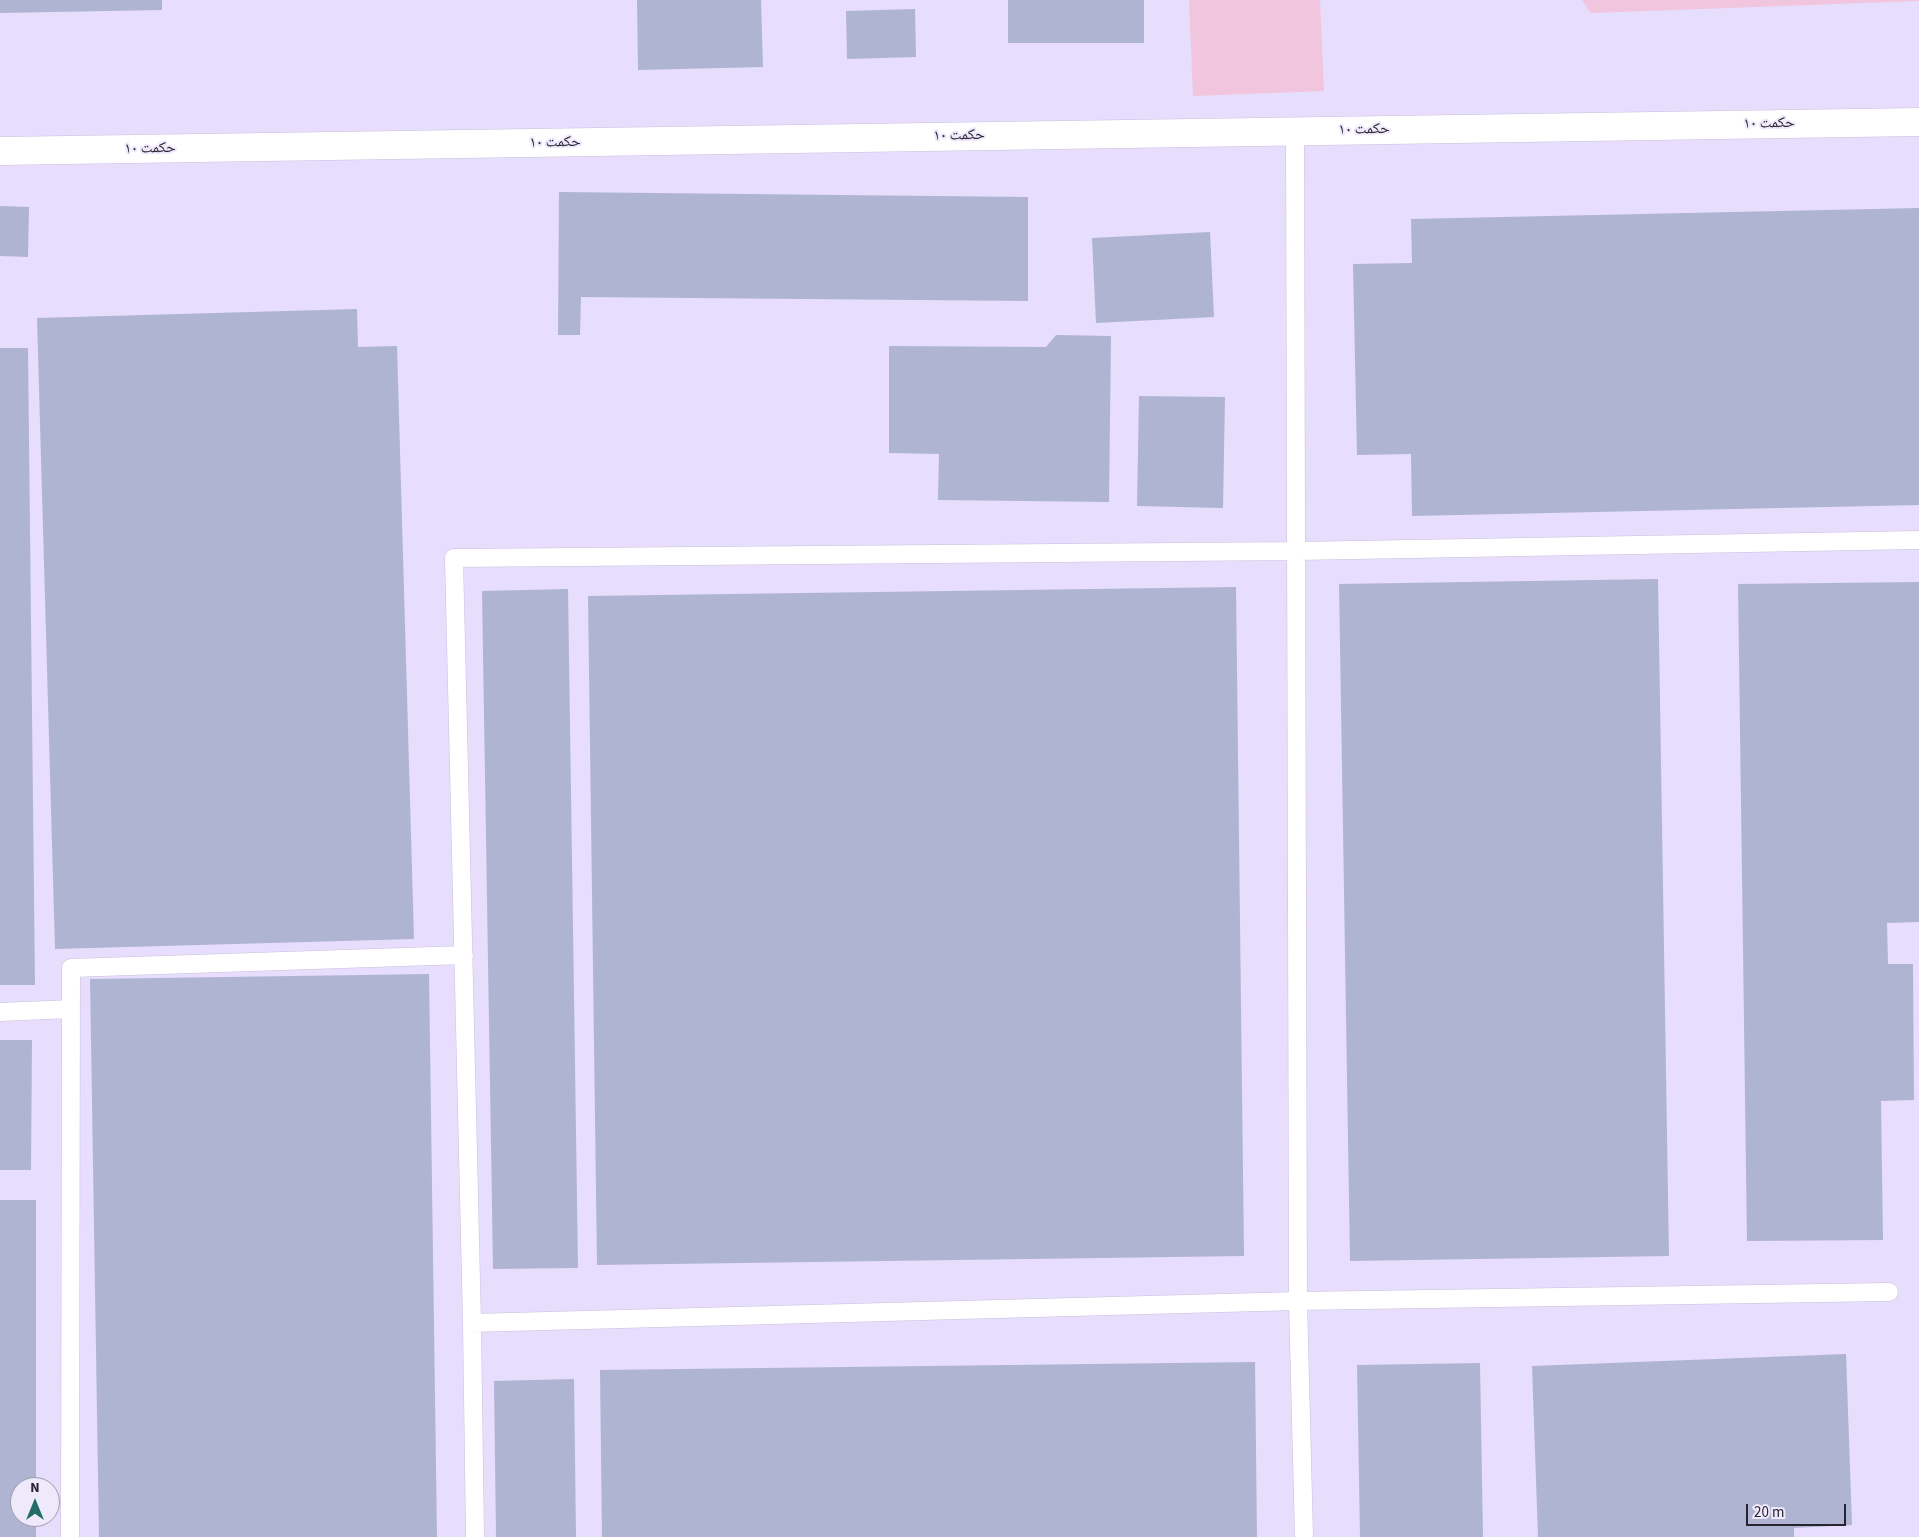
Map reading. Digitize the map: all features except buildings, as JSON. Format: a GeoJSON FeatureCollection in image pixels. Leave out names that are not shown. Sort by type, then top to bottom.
{"type":"FeatureCollection","features":[{"type":"Feature","properties":{"kind":"street","name":"حکمت ۱۰"},"geometry":{"type":"LineString","coordinates":[[0,151],[1919,122]]}},
{"type":"Feature","properties":{"kind":"lane"},"geometry":{"type":"LineString","coordinates":[[1295,131],[1298,1301],[1304,1537]]}},
{"type":"Feature","properties":{"kind":"lane"},"geometry":{"type":"LineString","coordinates":[[475,1537],[472,1323],[454,558],[1296,551],[1919,540]]}},
{"type":"Feature","properties":{"kind":"lane"},"geometry":{"type":"LineString","coordinates":[[70,1537],[71,968],[464,955]]}},
{"type":"Feature","properties":{"kind":"lane"},"geometry":{"type":"LineString","coordinates":[[0,1012],[71,1009]]}},
{"type":"Feature","properties":{"kind":"lane"},"geometry":{"type":"LineString","coordinates":[[472,1323],[1298,1301],[1889,1292]]}},
{"type":"Feature","properties":{"kind":"shaded area"},"geometry":{"type":"Polygon","coordinates":[[[0,0],[1919,0],[1919,1537],[0,1537],[0,0]]]}},
{"type":"Feature","properties":{"kind":"shaded area"},"geometry":{"type":"Polygon","coordinates":[[[1189,0],[1320,0],[1324,91],[1193,96],[1189,0]]]}},
{"type":"Feature","properties":{"kind":"shaded area"},"geometry":{"type":"Polygon","coordinates":[[[1582,0],[1919,0],[1919,1],[1591,13],[1582,0]]]}}]}
